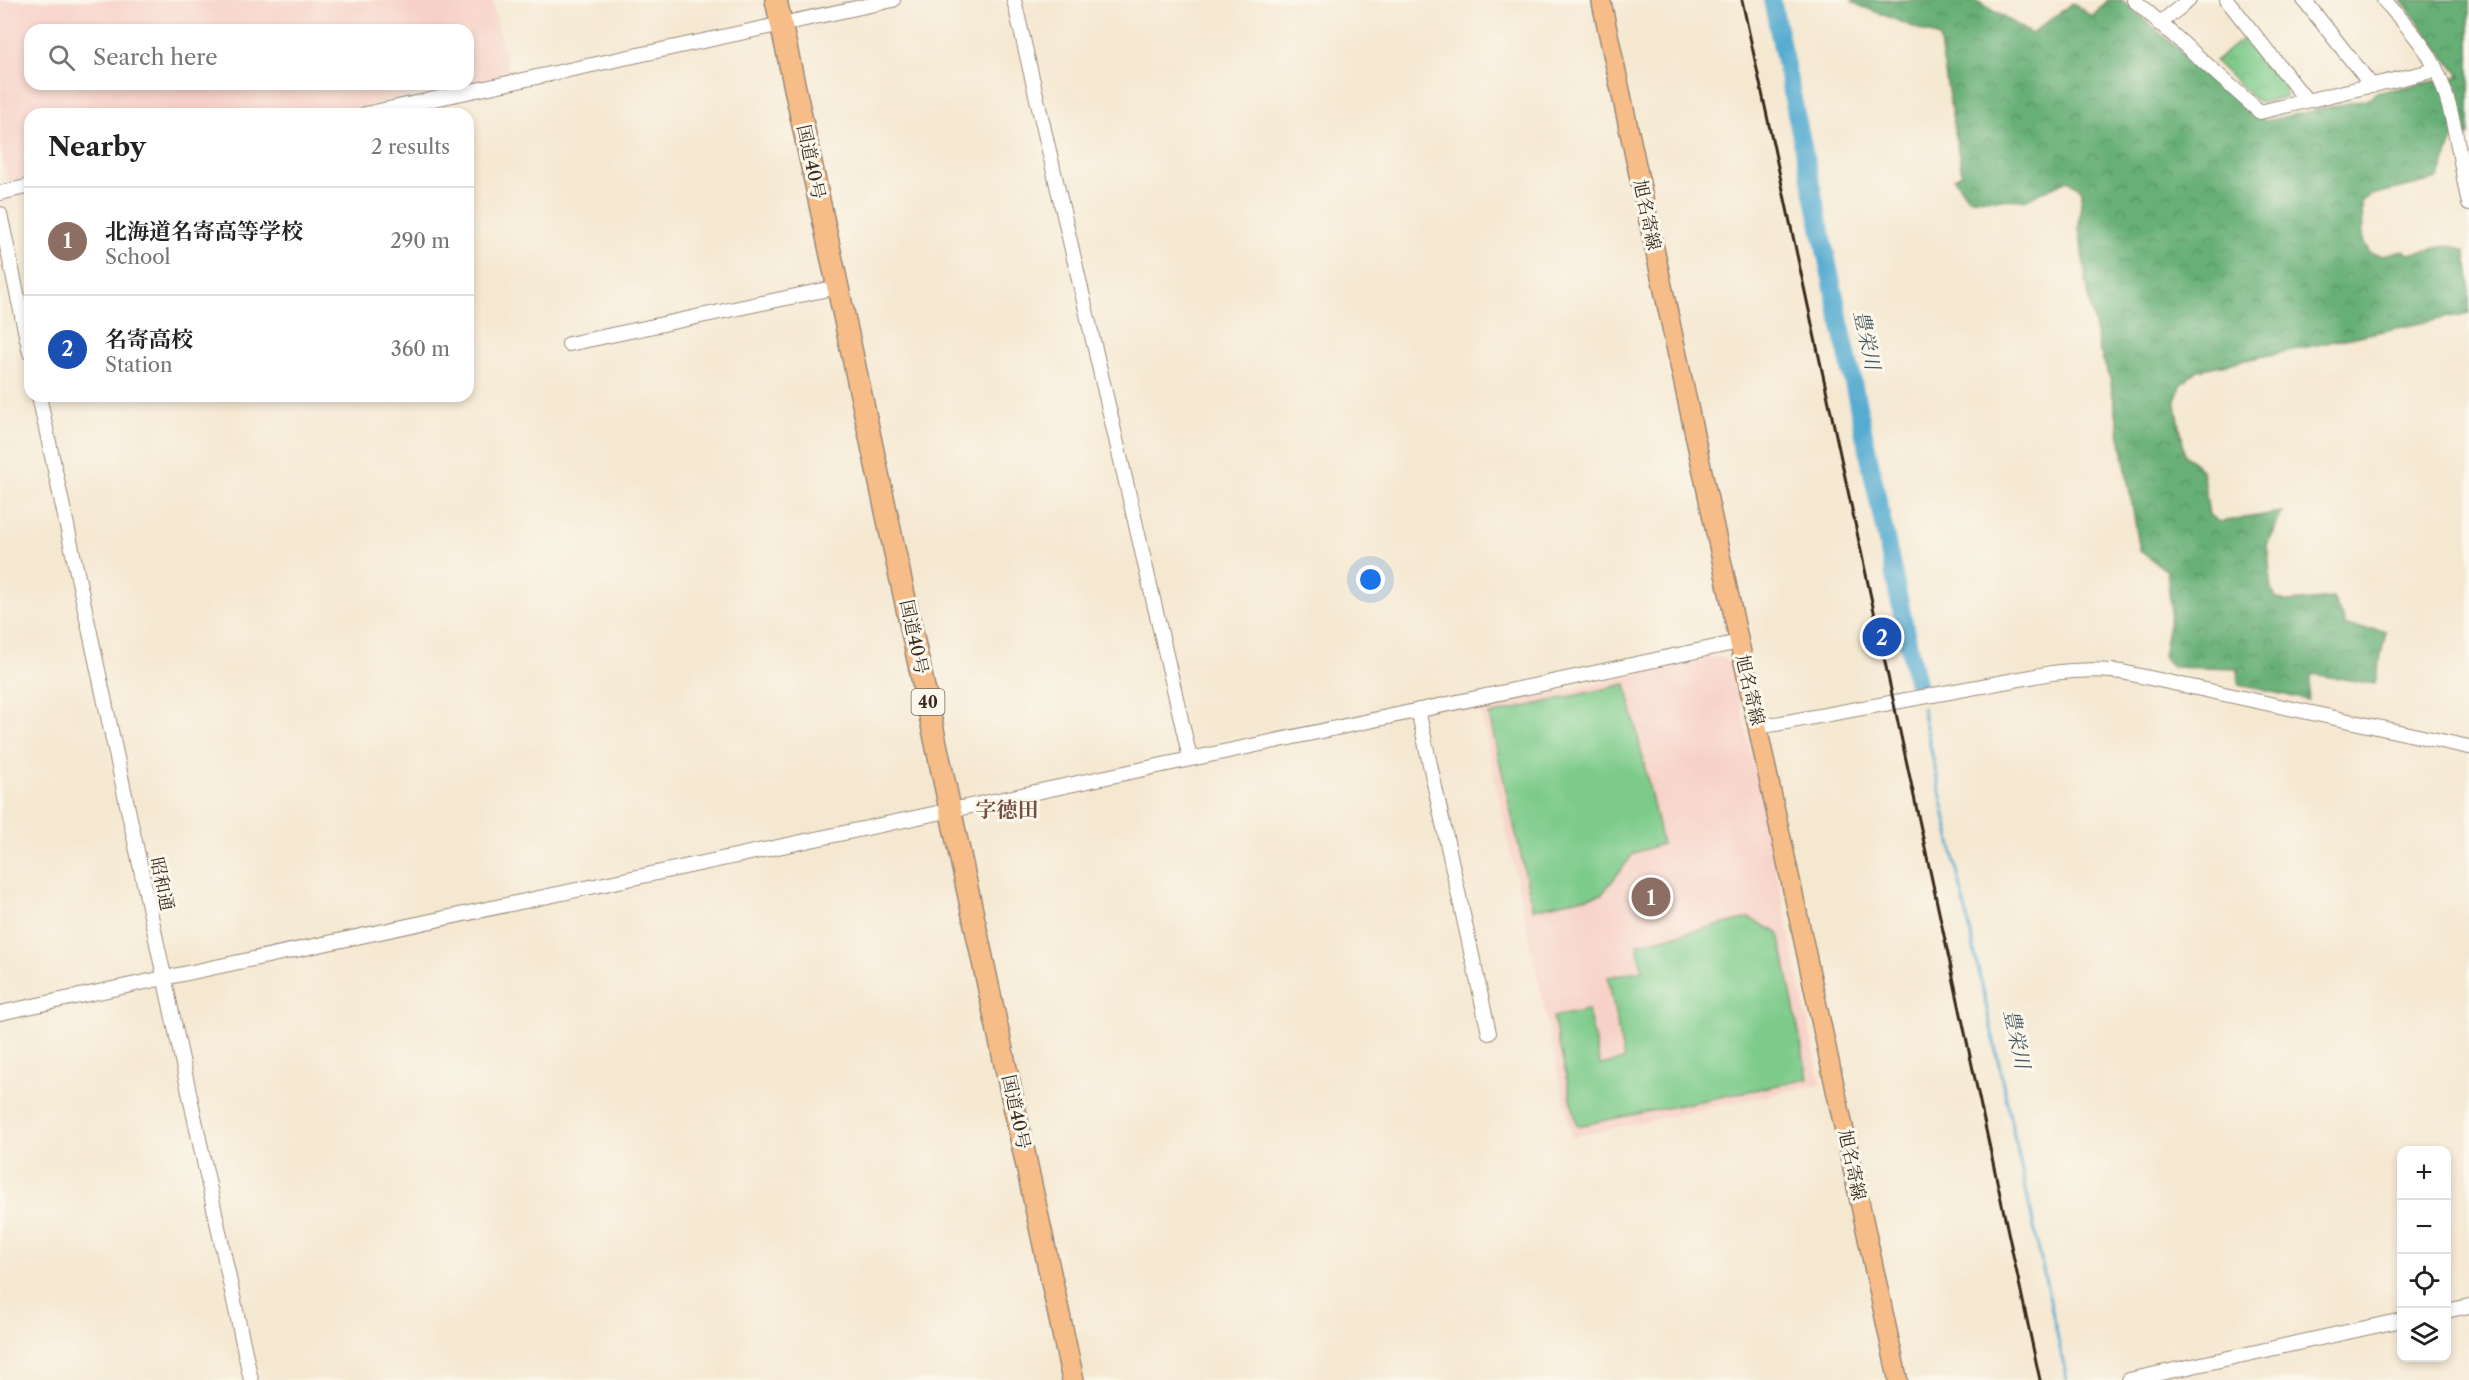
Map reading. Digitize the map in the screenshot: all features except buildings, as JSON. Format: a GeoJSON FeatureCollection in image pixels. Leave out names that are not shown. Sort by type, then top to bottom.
{"type":"FeatureCollection","features":[{"type":"Feature","properties":{"kind":"highway","name":"国道40号"},"geometry":{"type":"LineString","coordinates":[[776,0],[1073,1380]]}},
{"type":"Feature","properties":{"kind":"main road","name":"旭名寄線"},"geometry":{"type":"LineString","coordinates":[[1601,0],[1898,1380]]}},
{"type":"Feature","properties":{"kind":"street"},"geometry":{"type":"LineString","coordinates":[[393,108],[893,0]]}},
{"type":"Feature","properties":{"kind":"street"},"geometry":{"type":"LineString","coordinates":[[1014,0],[1190,758]]}},
{"type":"Feature","properties":{"kind":"street"},"geometry":{"type":"LineString","coordinates":[[2134,0],[2259,112],[2436,70]]}},
{"type":"Feature","properties":{"kind":"street"},"geometry":{"type":"LineString","coordinates":[[2159,24],[2189,0]]}},
{"type":"Feature","properties":{"kind":"street"},"geometry":{"type":"LineString","coordinates":[[2227,0],[2307,101]]}},
{"type":"Feature","properties":{"kind":"street"},"geometry":{"type":"LineString","coordinates":[[2304,0],[2372,86]]}},
{"type":"Feature","properties":{"kind":"street"},"geometry":{"type":"LineString","coordinates":[[2384,0],[2427,52],[2436,70],[2448,105],[2469,204]]}},
{"type":"Feature","properties":{"kind":"street"},"geometry":{"type":"LineString","coordinates":[[0,193],[24,187]]}},
{"type":"Feature","properties":{"kind":"street"},"geometry":{"type":"LineString","coordinates":[[0,214],[24,325]]}},
{"type":"Feature","properties":{"kind":"street"},"geometry":{"type":"LineString","coordinates":[[569,344],[838,287]]}},
{"type":"Feature","properties":{"kind":"street","name":"昭和通"},"geometry":{"type":"LineString","coordinates":[[40,402],[251,1380]]}},
{"type":"Feature","properties":{"kind":"street"},"geometry":{"type":"LineString","coordinates":[[0,1013],[1739,642]]}},
{"type":"Feature","properties":{"kind":"street"},"geometry":{"type":"LineString","coordinates":[[1759,727],[2080,669],[2131,673],[2469,747]]}},
{"type":"Feature","properties":{"kind":"street"},"geometry":{"type":"LineString","coordinates":[[1418,710],[1489,1033]]}},
{"type":"Feature","properties":{"kind":"street"},"geometry":{"type":"LineString","coordinates":[[2451,1310],[2469,1306]]}},
{"type":"Feature","properties":{"kind":"street"},"geometry":{"type":"LineString","coordinates":[[2129,1380],[2397,1321]]}},
{"type":"Feature","properties":{"kind":"shaded area"},"geometry":{"type":"Polygon","coordinates":[[[0,0],[492,0],[509,76],[474,83],[474,24],[24,24],[24,90],[443,90],[357,108],[24,108],[24,178],[8,182],[0,147],[0,0]]]}},
{"type":"Feature","properties":{"kind":"shaded area"},"geometry":{"type":"Polygon","coordinates":[[[1720,656],[1732,663],[1821,1084],[1572,1137],[1480,710],[1720,656]]]}},
{"type":"Feature","properties":{"kind":"green space"},"geometry":{"type":"Polygon","coordinates":[[[1852,0],[1975,0],[2031,34],[2073,3],[2092,17],[2108,0],[2122,0],[2210,77],[2265,121],[2371,98],[2375,93],[2460,76],[2401,0],[2469,0],[2469,137],[2457,128],[2438,179],[2371,195],[2362,202],[2363,241],[2370,253],[2382,255],[2404,251],[2409,254],[2450,245],[2465,251],[2469,272],[2469,313],[2198,370],[2182,384],[2175,399],[2185,455],[2202,470],[2209,515],[2219,522],[2282,512],[2267,545],[2272,590],[2276,598],[2289,602],[2333,598],[2346,626],[2386,631],[2375,684],[2312,674],[2308,700],[2239,685],[2237,669],[2172,667],[2163,656],[2171,612],[2167,571],[2140,551],[2110,378],[2100,352],[2090,306],[2079,228],[2082,190],[2068,180],[2024,200],[1968,198],[1954,178],[1962,174],[1939,37],[1853,3],[1852,0]]]}},
{"type":"Feature","properties":{"kind":"green space"},"geometry":{"type":"Polygon","coordinates":[[[2246,36],[2287,87],[2285,98],[2262,103],[2253,98],[2215,61],[2246,36]]]}},
{"type":"Feature","properties":{"kind":"green space"},"geometry":{"type":"Polygon","coordinates":[[[1626,684],[1662,844],[1634,853],[1602,894],[1533,909],[1489,715],[1626,684]]]}},
{"type":"Feature","properties":{"kind":"green space"},"geometry":{"type":"Polygon","coordinates":[[[1749,918],[1779,933],[1808,1079],[1577,1126],[1553,1017],[1588,1010],[1600,1065],[1624,1060],[1608,977],[1642,970],[1637,944],[1749,918]]]}},
{"type":"Feature","properties":{"kind":"waterway","name":"豊栄川"},"geometry":{"type":"LineString","coordinates":[[1772,0],[1918,689]]}},
{"type":"Feature","properties":{"kind":"waterway","name":"豊栄川"},"geometry":{"type":"LineString","coordinates":[[1922,708],[2067,1380]]}},
{"type":"Feature","properties":{"kind":"railway"},"geometry":{"type":"LineString","coordinates":[[1742,0],[2040,1380]]}},
{"type":"Feature","properties":{"kind":"place","name":"名寄高校"},"geometry":{"type":"Point","coordinates":[1882,637]}},
{"type":"Feature","properties":{"kind":"place","name":"北海道名寄高等学校"},"geometry":{"type":"Point","coordinates":[1651,897]}},
{"type":"Feature","properties":{"kind":"district","name":"字徳田"},"geometry":{"type":"Point","coordinates":[1007,809]}}]}
